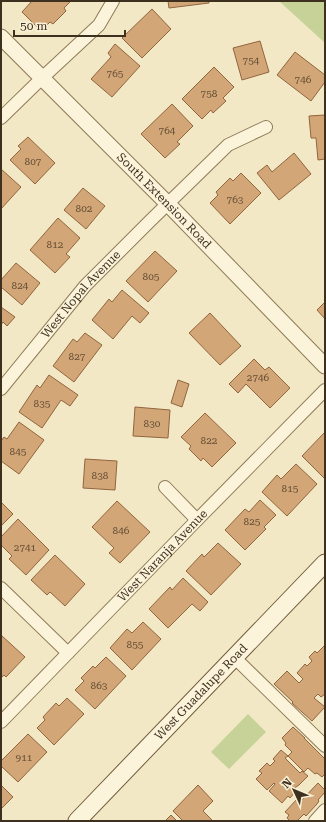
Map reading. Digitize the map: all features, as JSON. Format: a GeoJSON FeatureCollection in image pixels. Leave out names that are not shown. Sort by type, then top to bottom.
{"type":"FeatureCollection","features":[{"type":"Feature","properties":{"kind":"main road","name":"West Guadalupe Road"},"geometry":{"type":"LineString","coordinates":[[77,821],[325,563]]}},
{"type":"Feature","properties":{"kind":"street"},"geometry":{"type":"LineString","coordinates":[[1,118],[99,25],[113,1]]}},
{"type":"Feature","properties":{"kind":"street","name":"South Extension Road"},"geometry":{"type":"LineString","coordinates":[[1,37],[168,204],[325,366]]}},
{"type":"Feature","properties":{"kind":"street","name":"West Nopal Avenue"},"geometry":{"type":"LineString","coordinates":[[1,389],[85,286],[228,145],[266,127]]}},
{"type":"Feature","properties":{"kind":"street","name":"West Naranja Avenue"},"geometry":{"type":"LineString","coordinates":[[1,722],[325,390]]}},
{"type":"Feature","properties":{"kind":"street"},"geometry":{"type":"LineString","coordinates":[[165,487],[197,520]]}},
{"type":"Feature","properties":{"kind":"street"},"geometry":{"type":"LineString","coordinates":[[1,588],[68,653]]}},
{"type":"Feature","properties":{"kind":"street"},"geometry":{"type":"LineString","coordinates":[[235,658],[325,746]]}},
{"type":"Feature","properties":{"kind":"street"},"geometry":{"type":"LineString","coordinates":[[315,821],[325,810]]}},
{"type":"Feature","properties":{"kind":"green space"},"geometry":{"type":"Polygon","coordinates":[[[279,1],[325,1],[325,43],[279,1]]]}},
{"type":"Feature","properties":{"kind":"green space"},"geometry":{"type":"Polygon","coordinates":[[[248,714],[266,732],[229,769],[211,752],[248,714]]]}},
{"type":"Feature","properties":{"kind":"building"},"geometry":{"type":"Polygon","coordinates":[[[32,1],[71,1],[64,8],[66,11],[53,24],[50,22],[41,31],[22,12],[32,1]]]}},
{"type":"Feature","properties":{"kind":"building"},"geometry":{"type":"Polygon","coordinates":[[[168,1],[209,1],[209,3],[169,8],[168,1]]]}},
{"type":"Feature","properties":{"kind":"building"},"geometry":{"type":"Polygon","coordinates":[[[152,9],[171,29],[142,58],[122,38],[152,9]]]}},
{"type":"Feature","properties":{"kind":"building"},"geometry":{"type":"Polygon","coordinates":[[[260,41],[269,72],[242,80],[233,48],[260,41]]]}},
{"type":"Feature","properties":{"kind":"building"},"geometry":{"type":"Polygon","coordinates":[[[115,44],[140,66],[112,97],[91,79],[111,57],[108,53],[115,44]]]}},
{"type":"Feature","properties":{"kind":"building"},"geometry":{"type":"Polygon","coordinates":[[[295,52],[325,75],[325,82],[311,101],[277,75],[295,52]]]}},
{"type":"Feature","properties":{"kind":"building"},"geometry":{"type":"Polygon","coordinates":[[[214,67],[234,87],[223,98],[226,101],[213,113],[211,110],[202,119],[182,99],[214,67]]]}},
{"type":"Feature","properties":{"kind":"building"},"geometry":{"type":"Polygon","coordinates":[[[172,104],[193,126],[177,142],[180,144],[165,158],[141,134],[172,104]]]}},
{"type":"Feature","properties":{"kind":"building"},"geometry":{"type":"Polygon","coordinates":[[[325,115],[325,159],[318,160],[316,138],[311,138],[309,116],[325,115]]]}},
{"type":"Feature","properties":{"kind":"building"},"geometry":{"type":"Polygon","coordinates":[[[28,137],[55,163],[35,184],[10,160],[21,149],[18,146],[28,137]]]}},
{"type":"Feature","properties":{"kind":"building"},"geometry":{"type":"Polygon","coordinates":[[[294,153],[311,174],[279,200],[257,173],[267,165],[272,172],[294,153]]]}},
{"type":"Feature","properties":{"kind":"building"},"geometry":{"type":"Polygon","coordinates":[[[1,169],[21,187],[1,209],[1,169]]]}},
{"type":"Feature","properties":{"kind":"building"},"geometry":{"type":"Polygon","coordinates":[[[241,173],[261,193],[230,224],[210,203],[218,195],[216,192],[230,178],[233,181],[241,173]]]}},
{"type":"Feature","properties":{"kind":"building"},"geometry":{"type":"Polygon","coordinates":[[[83,188],[105,206],[86,229],[64,210],[83,188]]]}},
{"type":"Feature","properties":{"kind":"building"},"geometry":{"type":"Polygon","coordinates":[[[58,218],[80,238],[66,254],[70,257],[55,273],[30,250],[58,218]]]}},
{"type":"Feature","properties":{"kind":"building"},"geometry":{"type":"Polygon","coordinates":[[[155,251],[177,271],[148,302],[126,281],[155,251]]]}},
{"type":"Feature","properties":{"kind":"building"},"geometry":{"type":"Polygon","coordinates":[[[16,263],[40,283],[22,305],[1,287],[1,280],[16,263]]]}},
{"type":"Feature","properties":{"kind":"building"},"geometry":{"type":"Polygon","coordinates":[[[122,290],[149,313],[140,323],[132,316],[113,339],[92,320],[109,299],[112,302],[122,290]]]}},
{"type":"Feature","properties":{"kind":"building"},"geometry":{"type":"Polygon","coordinates":[[[325,302],[325,319],[317,310],[325,302]]]}},
{"type":"Feature","properties":{"kind":"building"},"geometry":{"type":"Polygon","coordinates":[[[1,307],[15,317],[7,326],[3,322],[1,325],[1,307]]]}},
{"type":"Feature","properties":{"kind":"building"},"geometry":{"type":"Polygon","coordinates":[[[210,313],[241,346],[220,365],[189,333],[210,313]]]}},
{"type":"Feature","properties":{"kind":"building"},"geometry":{"type":"Polygon","coordinates":[[[85,333],[102,345],[74,382],[53,366],[73,339],[77,342],[85,333]]]}},
{"type":"Feature","properties":{"kind":"building"},"geometry":{"type":"Polygon","coordinates":[[[254,359],[265,370],[269,367],[290,388],[270,408],[246,384],[238,393],[229,384],[254,359]]]}},
{"type":"Feature","properties":{"kind":"building"},"geometry":{"type":"Polygon","coordinates":[[[49,375],[78,395],[70,406],[61,400],[42,428],[19,412],[37,385],[40,388],[49,375]]]}},
{"type":"Feature","properties":{"kind":"building"},"geometry":{"type":"Polygon","coordinates":[[[178,380],[189,384],[182,407],[171,403],[178,380]]]}},
{"type":"Feature","properties":{"kind":"building"},"geometry":{"type":"Polygon","coordinates":[[[135,407],[170,410],[168,438],[133,436],[135,407]]]}},
{"type":"Feature","properties":{"kind":"building"},"geometry":{"type":"Polygon","coordinates":[[[205,413],[236,443],[212,467],[203,458],[201,461],[189,449],[191,446],[181,437],[205,413]]]}},
{"type":"Feature","properties":{"kind":"building"},"geometry":{"type":"Polygon","coordinates":[[[19,422],[44,440],[19,474],[1,461],[1,441],[4,437],[7,439],[19,422]]]}},
{"type":"Feature","properties":{"kind":"building"},"geometry":{"type":"Polygon","coordinates":[[[325,432],[325,479],[302,456],[325,432]]]}},
{"type":"Feature","properties":{"kind":"building"},"geometry":{"type":"Polygon","coordinates":[[[85,459],[117,461],[115,490],[83,488],[85,459]]]}},
{"type":"Feature","properties":{"kind":"building"},"geometry":{"type":"Polygon","coordinates":[[[296,464],[317,484],[287,516],[262,492],[277,475],[281,479],[296,464]]]}},
{"type":"Feature","properties":{"kind":"building"},"geometry":{"type":"Polygon","coordinates":[[[260,500],[276,515],[264,527],[266,529],[245,550],[225,530],[245,509],[249,512],[260,500]]]}},
{"type":"Feature","properties":{"kind":"building"},"geometry":{"type":"Polygon","coordinates":[[[117,501],[150,532],[120,563],[109,553],[114,548],[92,527],[117,501]]]}},
{"type":"Feature","properties":{"kind":"building"},"geometry":{"type":"Polygon","coordinates":[[[1,502],[13,514],[1,526],[1,502]]]}},
{"type":"Feature","properties":{"kind":"building"},"geometry":{"type":"Polygon","coordinates":[[[18,519],[49,550],[26,575],[9,559],[12,556],[1,545],[1,537],[18,519]]]}},
{"type":"Feature","properties":{"kind":"building"},"geometry":{"type":"Polygon","coordinates":[[[218,543],[241,564],[211,595],[186,571],[202,554],[204,557],[218,543]]]}},
{"type":"Feature","properties":{"kind":"building"},"geometry":{"type":"Polygon","coordinates":[[[55,555],[85,584],[65,606],[50,592],[47,595],[31,580],[55,555]]]}},
{"type":"Feature","properties":{"kind":"building"},"geometry":{"type":"Polygon","coordinates":[[[183,578],[208,602],[200,611],[192,604],[168,628],[149,609],[170,587],[172,590],[183,578]]]}},
{"type":"Feature","properties":{"kind":"building"},"geometry":{"type":"Polygon","coordinates":[[[143,622],[161,639],[132,670],[110,648],[127,629],[132,633],[143,622]]]}},
{"type":"Feature","properties":{"kind":"building"},"geometry":{"type":"Polygon","coordinates":[[[1,635],[25,657],[6,677],[4,675],[1,678],[1,635]]]}},
{"type":"Feature","properties":{"kind":"building"},"geometry":{"type":"Polygon","coordinates":[[[325,645],[325,694],[321,697],[318,694],[314,698],[325,707],[312,721],[274,684],[287,671],[299,683],[303,679],[297,673],[305,664],[307,666],[312,661],[309,657],[315,651],[317,653],[325,645]]]}},
{"type":"Feature","properties":{"kind":"building"},"geometry":{"type":"Polygon","coordinates":[[[106,657],[126,676],[95,709],[75,690],[84,681],[81,678],[93,666],[95,668],[106,657]]]}},
{"type":"Feature","properties":{"kind":"building"},"geometry":{"type":"Polygon","coordinates":[[[67,698],[84,714],[54,745],[37,728],[45,720],[43,717],[56,703],[59,706],[67,698]]]}},
{"type":"Feature","properties":{"kind":"building"},"geometry":{"type":"Polygon","coordinates":[[[293,727],[325,759],[325,774],[322,777],[317,773],[315,774],[308,768],[304,772],[288,756],[292,752],[285,745],[286,743],[282,738],[293,727]]]}},
{"type":"Feature","properties":{"kind":"building"},"geometry":{"type":"Polygon","coordinates":[[[28,734],[47,752],[18,782],[1,766],[1,761],[28,734]]]}},
{"type":"Feature","properties":{"kind":"building"},"geometry":{"type":"Polygon","coordinates":[[[281,750],[288,756],[285,758],[300,773],[302,771],[308,776],[293,789],[296,791],[290,798],[288,796],[282,803],[269,791],[275,784],[274,783],[267,790],[256,779],[262,773],[259,771],[267,763],[270,766],[275,761],[273,759],[281,750]]]}},
{"type":"Feature","properties":{"kind":"building"},"geometry":{"type":"Polygon","coordinates":[[[318,783],[325,790],[325,792],[318,800],[319,801],[317,804],[306,816],[304,814],[297,821],[290,821],[287,818],[289,815],[285,812],[298,798],[301,801],[318,783]]]}},
{"type":"Feature","properties":{"kind":"building"},"geometry":{"type":"Polygon","coordinates":[[[1,785],[13,797],[1,809],[1,785]]]}},
{"type":"Feature","properties":{"kind":"building"},"geometry":{"type":"Polygon","coordinates":[[[198,785],[213,801],[203,811],[213,821],[183,821],[173,811],[198,785]]]}},
{"type":"Feature","properties":{"kind":"building"},"geometry":{"type":"Polygon","coordinates":[[[171,815],[177,821],[165,821],[171,815]]]}}]}
